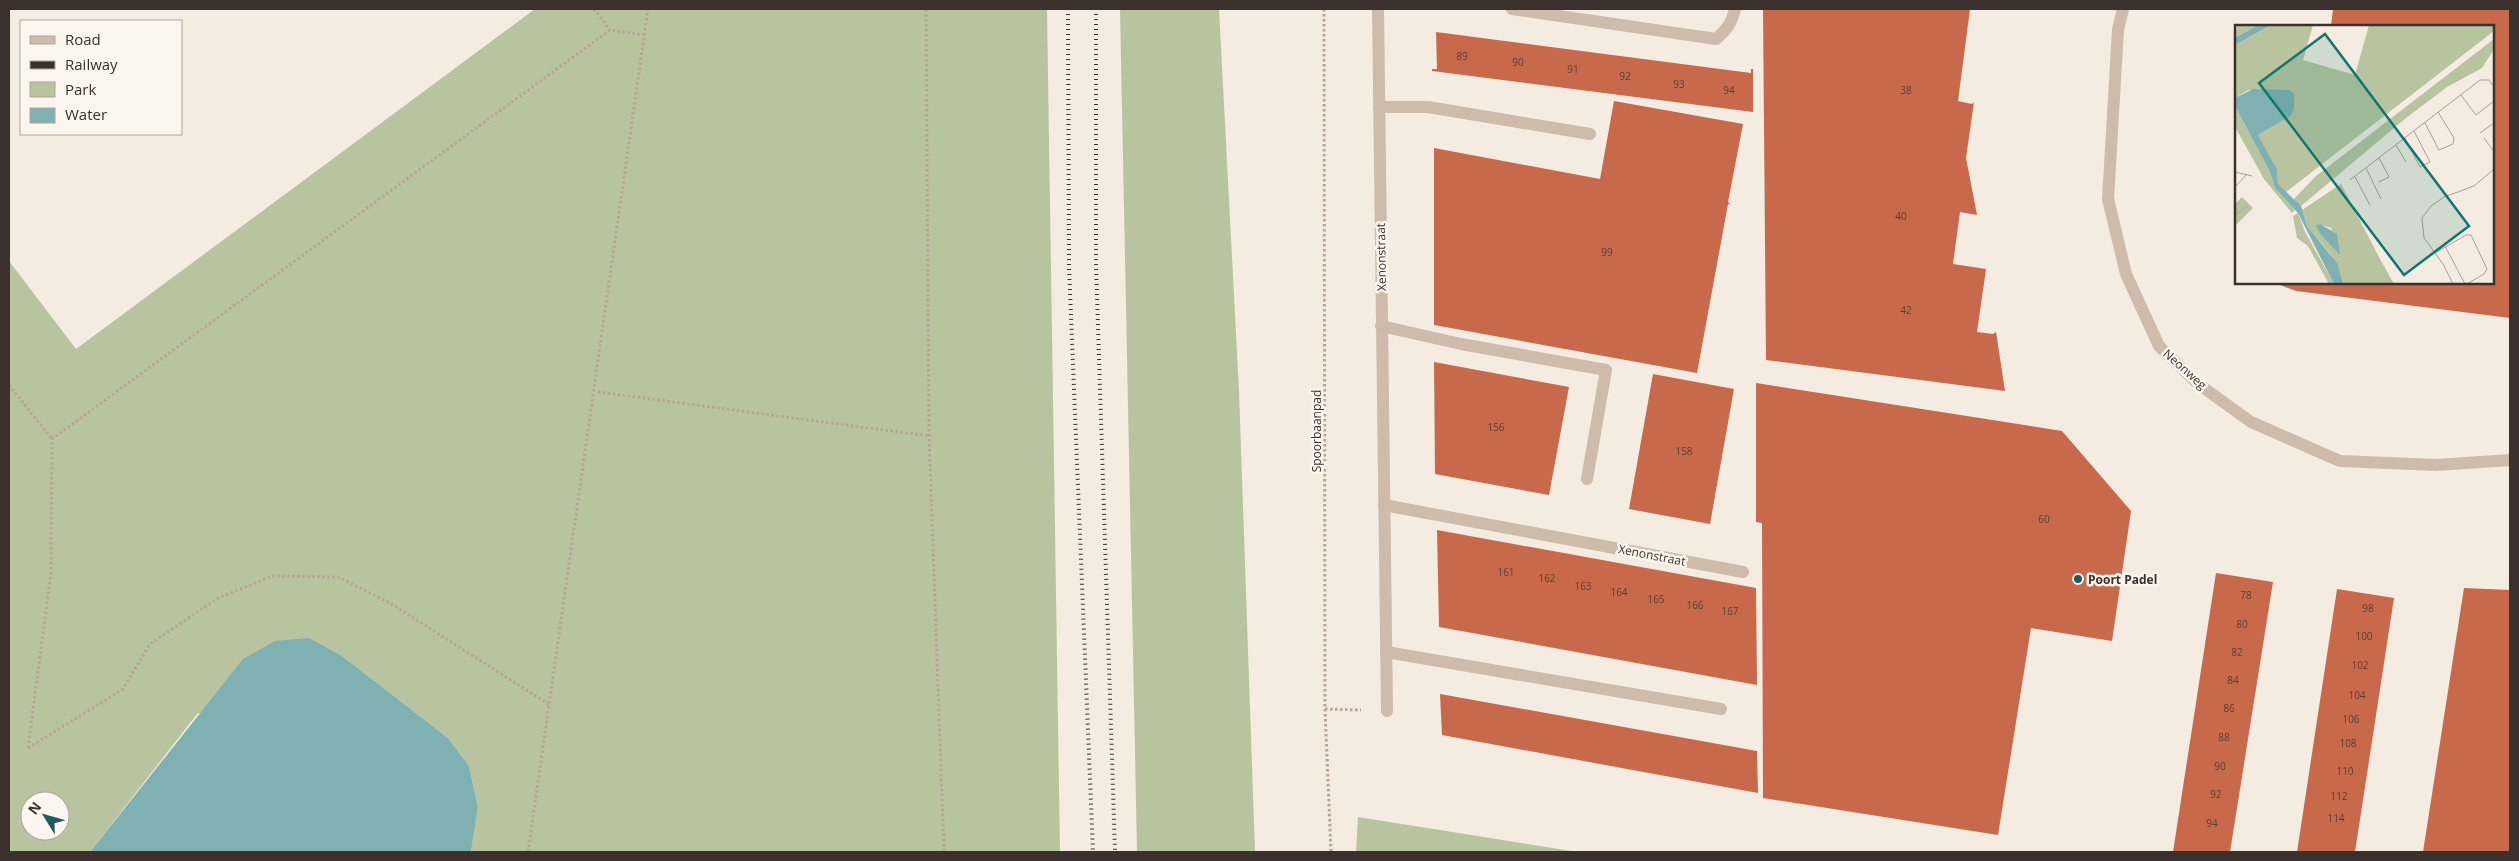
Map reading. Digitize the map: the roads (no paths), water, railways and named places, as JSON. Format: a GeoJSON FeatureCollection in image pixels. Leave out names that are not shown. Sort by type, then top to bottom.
{"type":"FeatureCollection","features":[{"type":"Feature","properties":{"kind":"street","name":"Xenonstraat"},"geometry":{"type":"LineString","coordinates":[[1378,9],[1387,711]]}},
{"type":"Feature","properties":{"kind":"street"},"geometry":{"type":"LineString","coordinates":[[1512,9],[1716,39],[1726,31],[1735,9]]}},
{"type":"Feature","properties":{"kind":"street","name":"Neonweg"},"geometry":{"type":"LineString","coordinates":[[2123,9],[2118,30],[2108,199],[2126,274],[2159,346],[2197,383],[2251,422],[2340,461],[2437,465],[2510,460]]}},
{"type":"Feature","properties":{"kind":"street"},"geometry":{"type":"LineString","coordinates":[[1379,107],[1428,108],[1590,134]]}},
{"type":"Feature","properties":{"kind":"street"},"geometry":{"type":"LineString","coordinates":[[1382,326],[1461,344],[1606,370],[1587,479]]}},
{"type":"Feature","properties":{"kind":"street","name":"Xenonstraat"},"geometry":{"type":"LineString","coordinates":[[1384,505],[1742,572]]}},
{"type":"Feature","properties":{"kind":"street"},"geometry":{"type":"LineString","coordinates":[[1386,652],[1721,709]]}},
{"type":"Feature","properties":{"kind":"water"},"geometry":{"type":"Polygon","coordinates":[[[309,638],[342,656],[448,738],[469,766],[478,807],[471,852],[90,852],[243,659],[275,641],[309,638]]]}},
{"type":"Feature","properties":{"kind":"railway"},"geometry":{"type":"LineString","coordinates":[[1068,9],[1069,267],[1093,852]]}},
{"type":"Feature","properties":{"kind":"railway"},"geometry":{"type":"LineString","coordinates":[[1096,9],[1096,264],[1115,852]]}},
{"type":"Feature","properties":{"kind":"place","name":"Poort Padel"},"geometry":{"type":"Point","coordinates":[2078,579]}}]}
